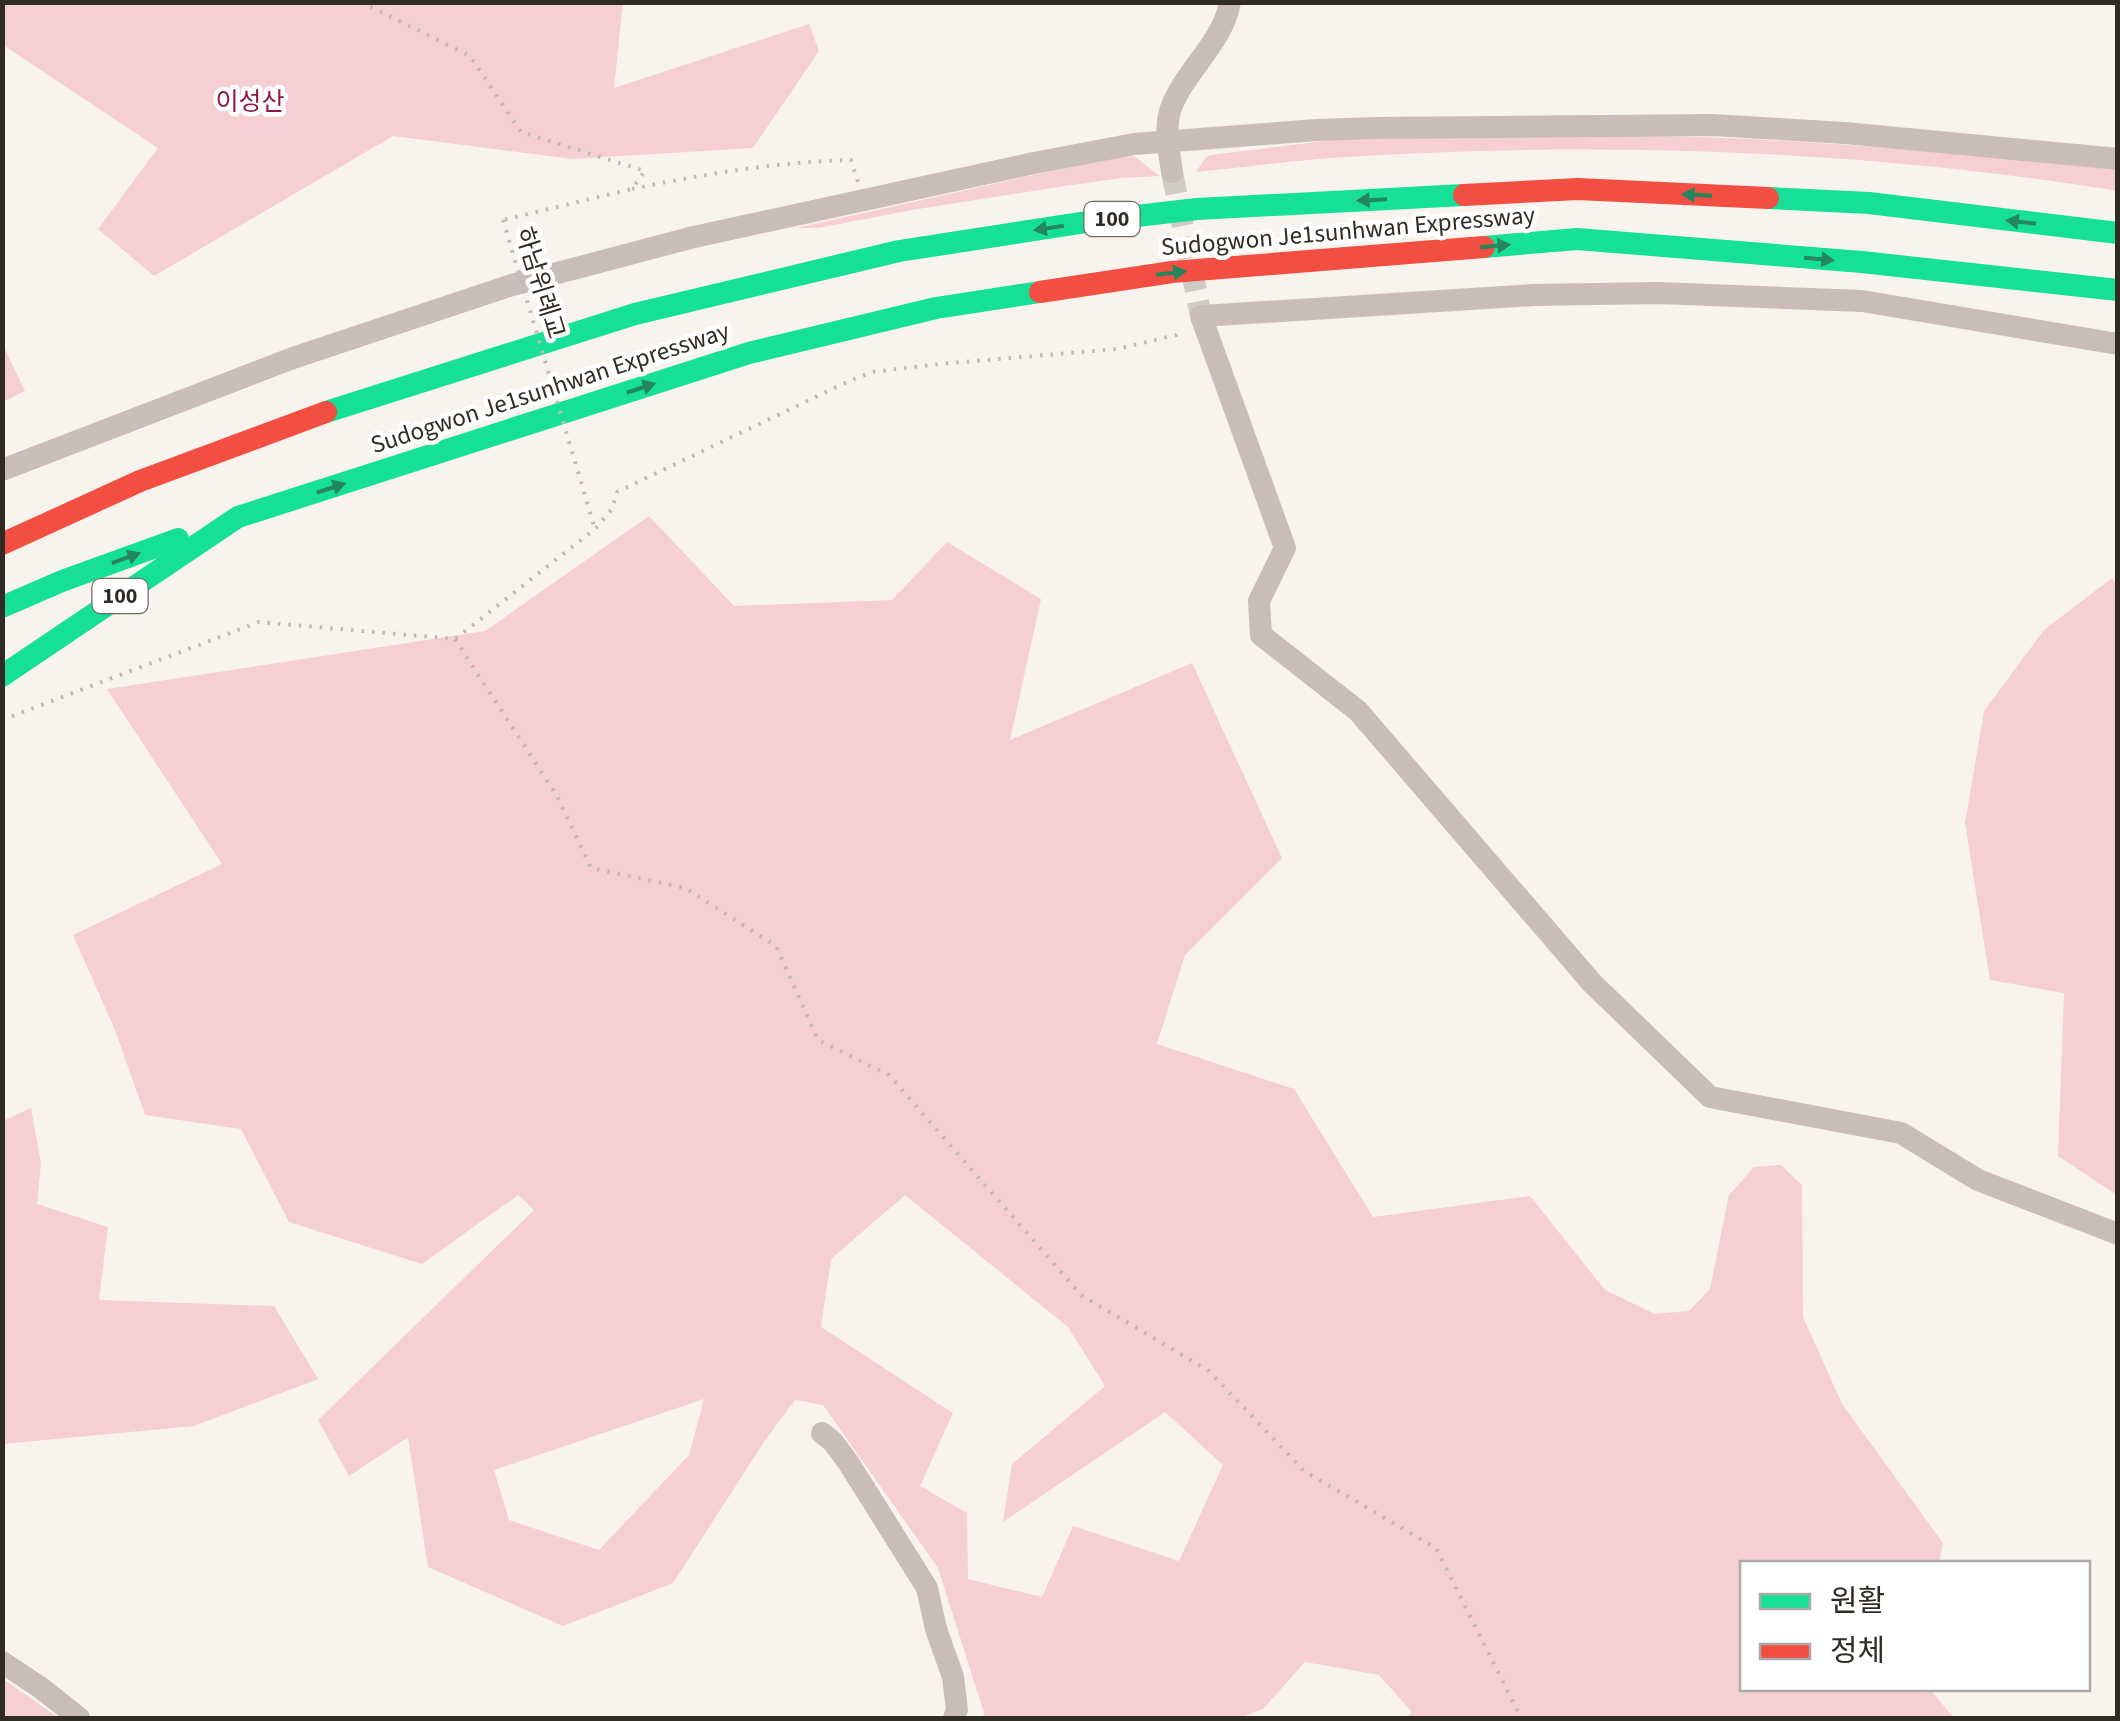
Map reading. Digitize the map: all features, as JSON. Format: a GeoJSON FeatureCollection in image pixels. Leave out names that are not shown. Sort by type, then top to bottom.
{"type":"FeatureCollection","features":[{"type":"Feature","properties":{"kind":"highway","name":"Sudogwon Je1sunhwan Expressway"},"geometry":{"type":"LineString","coordinates":[[2,544],[140,481],[327,412],[635,314],[899,252],[1093,221],[1197,209],[1578,189],[1869,203],[2118,234]]}},
{"type":"Feature","properties":{"kind":"highway","name":"Sudogwon Je1sunhwan Expressway"},"geometry":{"type":"LineString","coordinates":[[2,676],[238,518],[750,352],[936,308],[1172,272],[1577,239],[1862,262],[2118,290]]}},
{"type":"Feature","properties":{"kind":"highway"},"geometry":{"type":"LineString","coordinates":[[2,607],[62,581],[238,518]]}},
{"type":"Feature","properties":{"kind":"street"},"geometry":{"type":"LineString","coordinates":[[1172,172],[1169,111],[1211,46],[1230,2]]}},
{"type":"Feature","properties":{"kind":"street"},"geometry":{"type":"LineString","coordinates":[[2,470],[292,358],[512,284],[694,238],[1134,144],[1375,128],[1712,125],[1903,137],[2118,159]]}},
{"type":"Feature","properties":{"kind":"street"},"geometry":{"type":"LineString","coordinates":[[2118,344],[1862,301],[1658,293],[1534,295],[1201,316],[1284,548],[1259,601],[1262,635],[1358,711],[1592,983],[1710,1098],[1901,1133],[1978,1180],[2118,1234]]}},
{"type":"Feature","properties":{"kind":"street"},"geometry":{"type":"LineString","coordinates":[[822,1433],[848,1462],[926,1588],[952,1678],[957,1710],[954,1718]]}},
{"type":"Feature","properties":{"kind":"street"},"geometry":{"type":"LineString","coordinates":[[2,1662],[79,1718]]}},
{"type":"Feature","properties":{"kind":"path"},"geometry":{"type":"LineString","coordinates":[[361,2],[470,56],[522,132],[645,171],[632,190]]}},
{"type":"Feature","properties":{"kind":"path"},"geometry":{"type":"LineString","coordinates":[[632,190],[740,170],[852,160],[859,188]]}},
{"type":"Feature","properties":{"kind":"path","name":"하남위례교"},"geometry":{"type":"LineString","coordinates":[[595,529],[503,220],[632,190]]}},
{"type":"Feature","properties":{"kind":"path"},"geometry":{"type":"LineString","coordinates":[[2,720],[258,622],[455,640],[595,529],[612,510],[618,492],[872,372],[1116,349],[1176,335],[1201,316]]}},
{"type":"Feature","properties":{"kind":"path"},"geometry":{"type":"LineString","coordinates":[[455,640],[557,796],[591,868],[685,888],[776,946],[818,1040],[889,1075],[1081,1295],[1209,1371],[1304,1471],[1436,1548],[1521,1718]]}},
{"type":"Feature","properties":{"kind":"green space","name":"이성산"},"geometry":{"type":"Polygon","coordinates":[[[2,3],[623,3],[614,88],[809,24],[819,51],[753,148],[573,159],[393,136],[154,276],[98,229],[158,148],[3,45],[2,3]]]}},
{"type":"Feature","properties":{"kind":"green space"},"geometry":{"type":"Polygon","coordinates":[[[1649,136],[1825,143],[2117,170],[2118,191],[1927,166],[1637,150],[1443,152],[1196,172],[1211,155],[1341,139],[1649,136]]]}},
{"type":"Feature","properties":{"kind":"green space"},"geometry":{"type":"Polygon","coordinates":[[[1134,156],[1160,176],[1065,186],[818,228],[796,228],[1105,159],[1134,156]]]}},
{"type":"Feature","properties":{"kind":"green space"},"geometry":{"type":"Polygon","coordinates":[[[3,345],[25,391],[2,402],[3,345]]]}},
{"type":"Feature","properties":{"kind":"green space"},"geometry":{"type":"Polygon","coordinates":[[[649,516],[734,606],[892,600],[947,542],[1041,599],[1010,740],[1192,663],[1282,858],[1185,955],[1157,1044],[1294,1089],[1373,1217],[1530,1196],[1605,1290],[1655,1314],[1689,1311],[1710,1289],[1729,1195],[1754,1167],[1781,1165],[1802,1185],[1803,1317],[1842,1404],[1943,1543],[1939,1561],[1740,1561],[1740,1691],[1932,1691],[1954,1718],[1407,1718],[1412,1712],[1379,1675],[1305,1662],[1263,1709],[1239,1718],[982,1718],[984,1713],[938,1568],[823,1405],[795,1400],[673,1583],[563,1626],[428,1567],[408,1437],[349,1476],[318,1420],[534,1210],[518,1195],[422,1264],[289,1222],[241,1129],[145,1115],[115,1030],[73,935],[222,864],[107,689],[485,631],[649,516]],[[905,1195],[831,1259],[821,1327],[953,1413],[920,1486],[967,1513],[968,1579],[1042,1597],[1073,1526],[1179,1561],[1223,1465],[1165,1412],[1003,1522],[1012,1464],[1105,1386],[1068,1327],[905,1195]],[[704,1399],[494,1470],[509,1520],[599,1550],[689,1455],[704,1399]]]}},
{"type":"Feature","properties":{"kind":"green space"},"geometry":{"type":"Polygon","coordinates":[[[2112,578],[2118,587],[2117,1195],[2058,1156],[2064,993],[1990,980],[1965,823],[1984,711],[2044,630],[2112,578]]]}},
{"type":"Feature","properties":{"kind":"green space"},"geometry":{"type":"Polygon","coordinates":[[[31,1108],[41,1163],[37,1204],[108,1227],[99,1300],[274,1306],[318,1379],[194,1426],[3,1444],[3,1121],[31,1108]]]}},
{"type":"Feature","properties":{"kind":"green space"},"geometry":{"type":"Polygon","coordinates":[[[3,1679],[59,1718],[3,1718],[3,1679]]]}},
{"type":"Feature","properties":{"kind":"tunnel"},"geometry":{"type":"LineString","coordinates":[[1172,172],[1201,316]]}},
{"type":"Feature","properties":{"kind":"traffic: fast"},"geometry":{"type":"LineString","coordinates":[[326,412],[635,314],[899,251],[1197,209],[1464,195]]}},
{"type":"Feature","properties":{"kind":"traffic: fast"},"geometry":{"type":"LineString","coordinates":[[1768,198],[1869,203],[2118,233]]}},
{"type":"Feature","properties":{"kind":"traffic: fast"},"geometry":{"type":"LineString","coordinates":[[1484,247],[1577,239],[1862,262],[2118,290]]}},
{"type":"Feature","properties":{"kind":"traffic: fast"},"geometry":{"type":"LineString","coordinates":[[2,676],[238,517],[749,353],[936,308],[1040,292]]}},
{"type":"Feature","properties":{"kind":"traffic: fast"},"geometry":{"type":"LineString","coordinates":[[2,607],[178,539]]}},
{"type":"Feature","properties":{"kind":"traffic: jam"},"geometry":{"type":"LineString","coordinates":[[1464,195],[1578,189],[1768,198]]}},
{"type":"Feature","properties":{"kind":"traffic: jam"},"geometry":{"type":"LineString","coordinates":[[1040,292],[1172,272],[1484,247]]}},
{"type":"Feature","properties":{"kind":"traffic: jam"},"geometry":{"type":"LineString","coordinates":[[2,544],[140,481],[326,412]]}}]}
